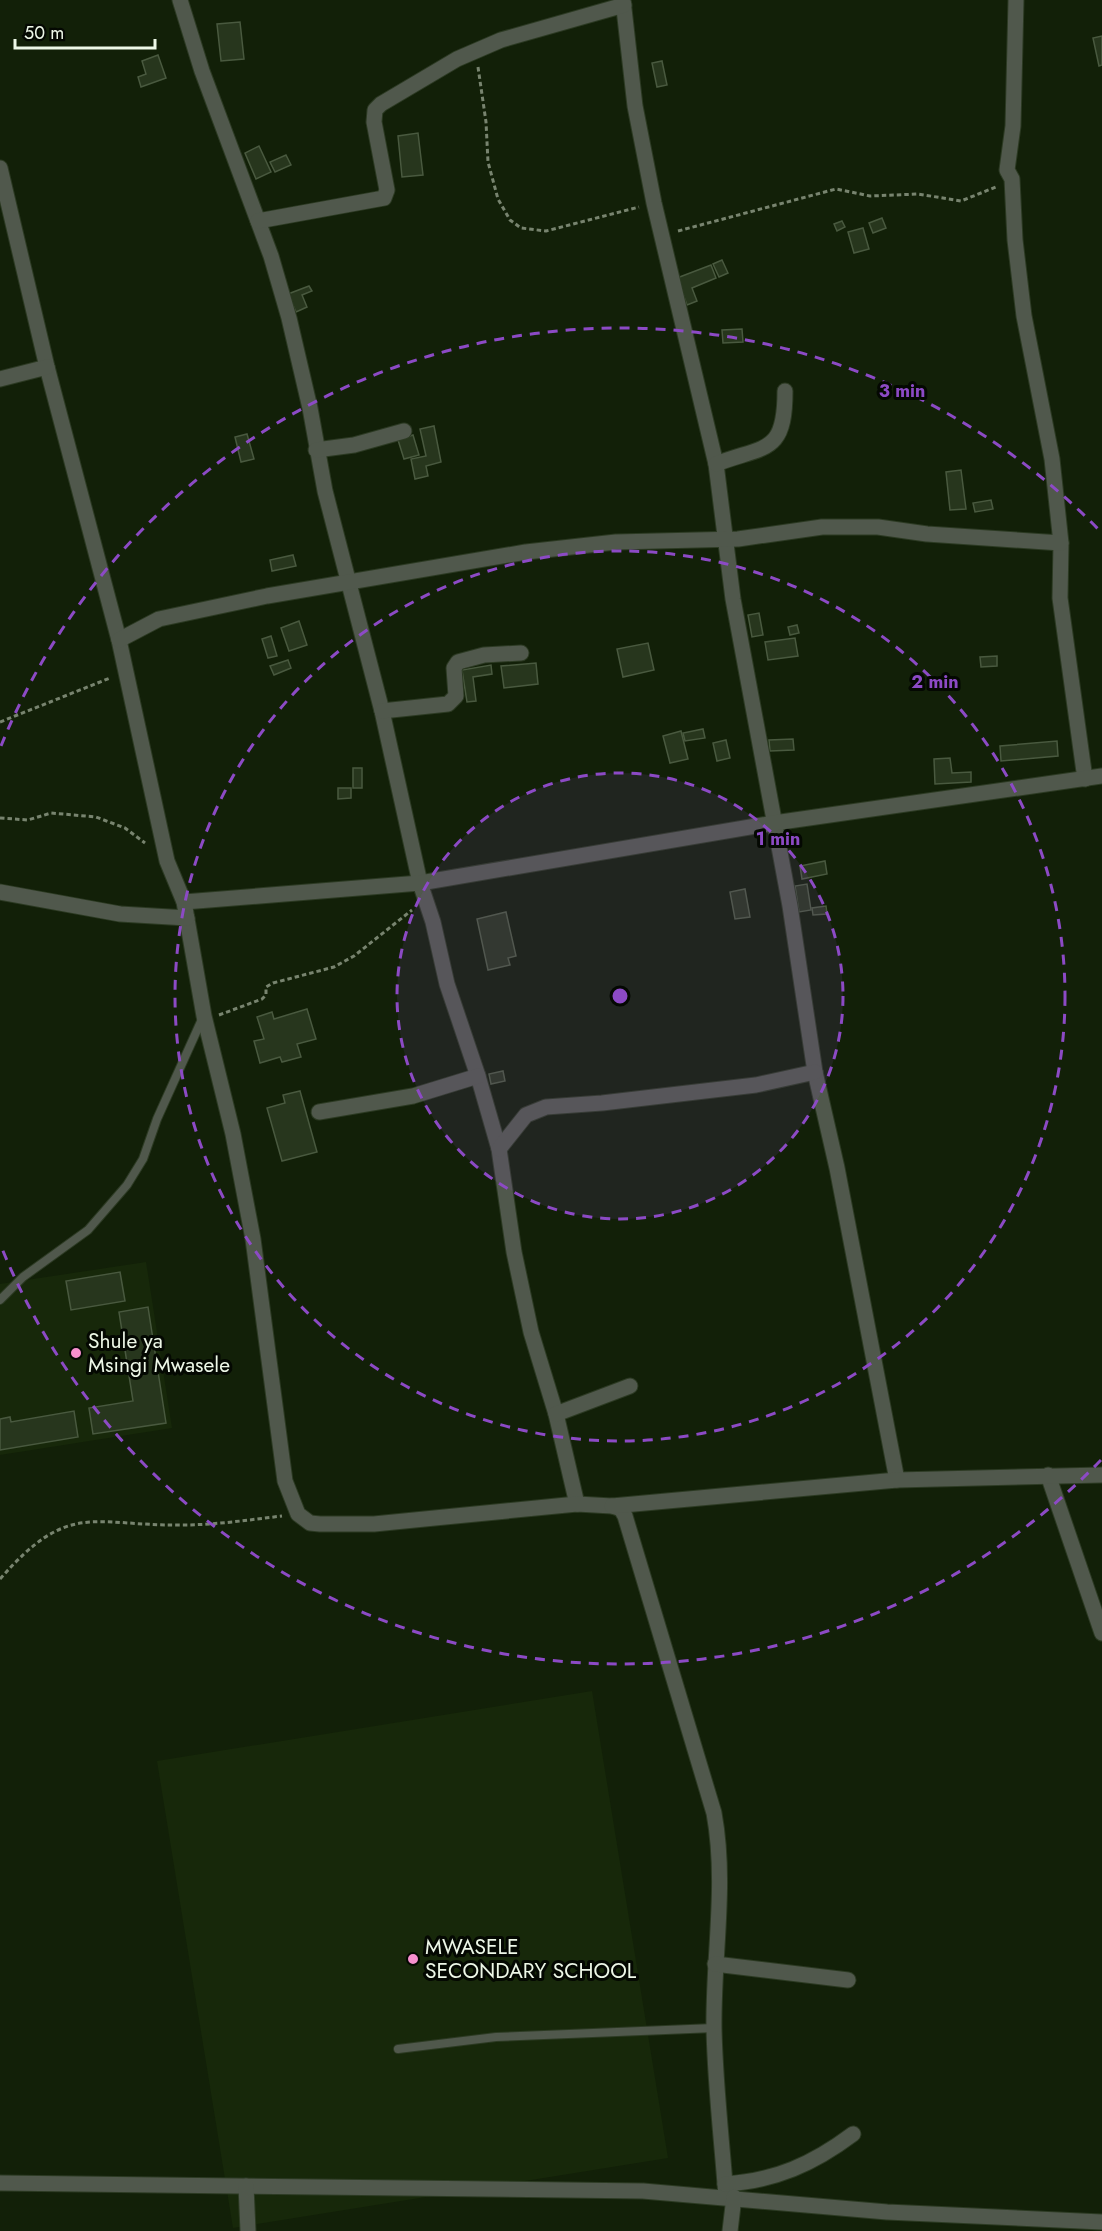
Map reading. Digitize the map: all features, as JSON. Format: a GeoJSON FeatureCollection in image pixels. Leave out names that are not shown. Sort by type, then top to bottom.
{"type":"FeatureCollection","features":[{"type":"Feature","properties":{"kind":"street"},"geometry":{"type":"LineString","coordinates":[[180,0],[202,71],[258,221],[289,318],[310,408],[315,450],[382,711],[420,883],[447,984],[478,1076],[499,1149],[514,1252],[526,1310],[556,1414],[577,1504]]}},
{"type":"Feature","properties":{"kind":"street"},"geometry":{"type":"LineString","coordinates":[[1016,0],[1013,126],[1007,170],[1012,179],[1015,240],[1023,305],[1052,459],[1061,543],[1060,598],[1085,779]]}},
{"type":"Feature","properties":{"kind":"street"},"geometry":{"type":"LineString","coordinates":[[258,221],[384,198],[387,190],[374,122],[375,110],[457,59],[501,40],[623,2],[635,106],[654,203],[716,464],[733,598],[774,823],[815,1072],[837,1168],[897,1480]]}},
{"type":"Feature","properties":{"kind":"street"},"geometry":{"type":"LineString","coordinates":[[0,168],[47,367],[119,640],[167,861],[187,918],[204,1018],[233,1134],[253,1239],[285,1481],[298,1514],[310,1523],[374,1524],[577,1504],[612,1506],[897,1480],[1102,1475]]}},
{"type":"Feature","properties":{"kind":"street"},"geometry":{"type":"LineString","coordinates":[[0,380],[47,367]]}},
{"type":"Feature","properties":{"kind":"street"},"geometry":{"type":"LineString","coordinates":[[716,464],[759,452],[772,443],[782,428],[785,391]]}},
{"type":"Feature","properties":{"kind":"street"},"geometry":{"type":"LineString","coordinates":[[315,450],[354,445],[404,431]]}},
{"type":"Feature","properties":{"kind":"street"},"geometry":{"type":"LineString","coordinates":[[119,640],[159,619],[349,581],[526,552],[616,542],[727,539],[822,527],[878,527],[937,535],[967,535],[1012,541],[1061,543]]}},
{"type":"Feature","properties":{"kind":"street"},"geometry":{"type":"LineString","coordinates":[[382,711],[450,703],[456,696],[454,668],[458,662],[484,655],[521,652]]}},
{"type":"Feature","properties":{"kind":"street"},"geometry":{"type":"LineString","coordinates":[[183,902],[420,883],[774,823],[1102,776]]}},
{"type":"Feature","properties":{"kind":"street"},"geometry":{"type":"LineString","coordinates":[[0,892],[120,914],[187,918]]}},
{"type":"Feature","properties":{"kind":"street"},"geometry":{"type":"LineString","coordinates":[[499,1149],[526,1115],[546,1107],[756,1085],[815,1072]]}},
{"type":"Feature","properties":{"kind":"street"},"geometry":{"type":"LineString","coordinates":[[319,1112],[413,1096],[478,1076]]}},
{"type":"Feature","properties":{"kind":"street"},"geometry":{"type":"LineString","coordinates":[[556,1414],[630,1386]]}},
{"type":"Feature","properties":{"kind":"street"},"geometry":{"type":"LineString","coordinates":[[1048,1475],[1102,1633]]}},
{"type":"Feature","properties":{"kind":"street"},"geometry":{"type":"LineString","coordinates":[[612,1506],[621,1509],[625,1516],[714,1813],[719,1840],[721,1880],[714,2028],[730,2231]]}},
{"type":"Feature","properties":{"kind":"street"},"geometry":{"type":"LineString","coordinates":[[716,1964],[848,1980]]}},
{"type":"Feature","properties":{"kind":"street"},"geometry":{"type":"LineString","coordinates":[[728,2193],[752,2182],[784,2174],[814,2160],[852,2134]]}},
{"type":"Feature","properties":{"kind":"street"},"geometry":{"type":"LineString","coordinates":[[0,2183],[728,2193],[887,2212],[1102,2222]]}},
{"type":"Feature","properties":{"kind":"street"},"geometry":{"type":"LineString","coordinates":[[246,2186],[248,2231]]}},
{"type":"Feature","properties":{"kind":"lane"},"geometry":{"type":"LineString","coordinates":[[0,1300],[23,1277],[88,1230],[127,1185],[143,1159],[157,1119],[204,1018]]}},
{"type":"Feature","properties":{"kind":"lane"},"geometry":{"type":"LineString","coordinates":[[398,2049],[496,2037],[714,2028]]}},
{"type":"Feature","properties":{"kind":"path"},"geometry":{"type":"LineString","coordinates":[[478,50],[492,184],[510,220],[521,228],[546,231],[654,203]]}},
{"type":"Feature","properties":{"kind":"path"},"geometry":{"type":"LineString","coordinates":[[662,236],[831,189],[842,188],[870,196],[918,194],[961,201],[1012,179]]}},
{"type":"Feature","properties":{"kind":"path"},"geometry":{"type":"LineString","coordinates":[[0,722],[126,672]]}},
{"type":"Feature","properties":{"kind":"path"},"geometry":{"type":"LineString","coordinates":[[0,818],[28,820],[51,813],[96,817],[125,828],[167,861]]}},
{"type":"Feature","properties":{"kind":"path"},"geometry":{"type":"LineString","coordinates":[[204,1018],[262,999],[270,983],[334,967],[354,956],[390,925],[425,901]]}},
{"type":"Feature","properties":{"kind":"path"},"geometry":{"type":"LineString","coordinates":[[0,1579],[16,1560],[47,1536],[81,1522],[107,1520],[179,1525],[298,1514]]}},
{"type":"Feature","properties":{"kind":"shaded area"},"geometry":{"type":"Polygon","coordinates":[[[146,1262],[172,1428],[0,1455],[0,1284],[146,1262]]]}},
{"type":"Feature","properties":{"kind":"shaded area","name":"MWASELE SECONDARY SCHOOL"},"geometry":{"type":"Polygon","coordinates":[[[592,1691],[668,2158],[233,2228],[157,1761],[592,1691]]]}},
{"type":"Feature","properties":{"kind":"building"},"geometry":{"type":"Polygon","coordinates":[[[240,22],[244,59],[221,61],[217,24],[240,22]]]}},
{"type":"Feature","properties":{"kind":"building"},"geometry":{"type":"Polygon","coordinates":[[[1102,36],[1102,65],[1099,66],[1093,38],[1102,36]]]}},
{"type":"Feature","properties":{"kind":"building"},"geometry":{"type":"Polygon","coordinates":[[[158,55],[166,78],[141,87],[138,77],[146,74],[142,61],[158,55]]]}},
{"type":"Feature","properties":{"kind":"building"},"geometry":{"type":"Polygon","coordinates":[[[662,61],[667,85],[657,87],[652,63],[662,61]]]}},
{"type":"Feature","properties":{"kind":"building"},"geometry":{"type":"Polygon","coordinates":[[[418,133],[423,175],[402,177],[398,136],[418,133]]]}},
{"type":"Feature","properties":{"kind":"building"},"geometry":{"type":"Polygon","coordinates":[[[259,146],[271,172],[256,179],[245,153],[259,146]]]}},
{"type":"Feature","properties":{"kind":"building"},"geometry":{"type":"Polygon","coordinates":[[[286,155],[291,165],[275,172],[270,162],[286,155]]]}},
{"type":"Feature","properties":{"kind":"building"},"geometry":{"type":"Polygon","coordinates":[[[882,218],[886,228],[873,233],[869,223],[882,218]]]}},
{"type":"Feature","properties":{"kind":"building"},"geometry":{"type":"Polygon","coordinates":[[[842,221],[845,227],[837,231],[834,224],[842,221]]]}},
{"type":"Feature","properties":{"kind":"building"},"geometry":{"type":"Polygon","coordinates":[[[863,228],[869,249],[854,253],[848,232],[863,228]]]}},
{"type":"Feature","properties":{"kind":"building"},"geometry":{"type":"Polygon","coordinates":[[[722,260],[728,273],[719,277],[713,264],[722,260]]]}},
{"type":"Feature","properties":{"kind":"building"},"geometry":{"type":"Polygon","coordinates":[[[711,265],[716,278],[692,288],[697,301],[687,305],[677,278],[711,265]]]}},
{"type":"Feature","properties":{"kind":"building"},"geometry":{"type":"Polygon","coordinates":[[[309,286],[312,291],[302,295],[307,307],[296,312],[288,294],[309,286]]]}},
{"type":"Feature","properties":{"kind":"building"},"geometry":{"type":"Polygon","coordinates":[[[742,329],[743,342],[723,343],[722,330],[742,329]]]}},
{"type":"Feature","properties":{"kind":"building"},"geometry":{"type":"Polygon","coordinates":[[[434,426],[441,462],[426,466],[428,476],[415,479],[411,459],[426,456],[420,429],[434,426]]]}},
{"type":"Feature","properties":{"kind":"building"},"geometry":{"type":"Polygon","coordinates":[[[247,434],[254,459],[241,462],[235,437],[247,434]]]}},
{"type":"Feature","properties":{"kind":"building"},"geometry":{"type":"Polygon","coordinates":[[[413,435],[419,455],[404,459],[398,440],[413,435]]]}},
{"type":"Feature","properties":{"kind":"building"},"geometry":{"type":"Polygon","coordinates":[[[961,470],[966,509],[950,510],[946,472],[961,470]]]}},
{"type":"Feature","properties":{"kind":"building"},"geometry":{"type":"Polygon","coordinates":[[[991,500],[993,509],[975,512],[973,503],[991,500]]]}},
{"type":"Feature","properties":{"kind":"building"},"geometry":{"type":"Polygon","coordinates":[[[293,555],[296,566],[272,571],[270,560],[293,555]]]}},
{"type":"Feature","properties":{"kind":"building"},"geometry":{"type":"Polygon","coordinates":[[[759,613],[763,635],[752,637],[748,615],[759,613]]]}},
{"type":"Feature","properties":{"kind":"building"},"geometry":{"type":"Polygon","coordinates":[[[299,621],[307,645],[289,651],[281,628],[299,621]]]}},
{"type":"Feature","properties":{"kind":"building"},"geometry":{"type":"Polygon","coordinates":[[[797,625],[799,633],[790,635],[788,627],[797,625]]]}},
{"type":"Feature","properties":{"kind":"building"},"geometry":{"type":"Polygon","coordinates":[[[271,636],[277,656],[268,658],[262,639],[271,636]]]}},
{"type":"Feature","properties":{"kind":"building"},"geometry":{"type":"Polygon","coordinates":[[[795,638],[798,656],[768,660],[765,642],[795,638]]]}},
{"type":"Feature","properties":{"kind":"building"},"geometry":{"type":"Polygon","coordinates":[[[648,643],[654,670],[623,677],[617,649],[648,643]]]}},
{"type":"Feature","properties":{"kind":"building"},"geometry":{"type":"Polygon","coordinates":[[[997,656],[997,666],[981,667],[980,657],[997,656]]]}},
{"type":"Feature","properties":{"kind":"building"},"geometry":{"type":"Polygon","coordinates":[[[288,660],[291,668],[274,675],[270,666],[288,660]]]}},
{"type":"Feature","properties":{"kind":"building"},"geometry":{"type":"Polygon","coordinates":[[[536,663],[538,684],[504,688],[501,666],[536,663]]]}},
{"type":"Feature","properties":{"kind":"building"},"geometry":{"type":"Polygon","coordinates":[[[491,665],[492,674],[473,677],[476,701],[467,702],[462,670],[491,665]]]}},
{"type":"Feature","properties":{"kind":"building"},"geometry":{"type":"Polygon","coordinates":[[[703,729],[705,738],[685,741],[683,733],[703,729]]]}},
{"type":"Feature","properties":{"kind":"building"},"geometry":{"type":"Polygon","coordinates":[[[681,731],[688,759],[670,763],[663,736],[681,731]]]}},
{"type":"Feature","properties":{"kind":"building"},"geometry":{"type":"Polygon","coordinates":[[[793,739],[794,750],[770,751],[769,740],[793,739]]]}},
{"type":"Feature","properties":{"kind":"building"},"geometry":{"type":"Polygon","coordinates":[[[726,740],[730,758],[717,761],[713,743],[726,740]]]}},
{"type":"Feature","properties":{"kind":"building"},"geometry":{"type":"Polygon","coordinates":[[[1057,741],[1058,756],[1001,761],[1000,746],[1057,741]]]}},
{"type":"Feature","properties":{"kind":"building"},"geometry":{"type":"Polygon","coordinates":[[[950,758],[952,773],[971,772],[971,782],[935,784],[934,759],[950,758]]]}},
{"type":"Feature","properties":{"kind":"building"},"geometry":{"type":"Polygon","coordinates":[[[353,768],[362,768],[362,788],[353,788],[353,768]]]}},
{"type":"Feature","properties":{"kind":"building"},"geometry":{"type":"Polygon","coordinates":[[[338,788],[351,788],[351,798],[338,799],[338,788]]]}},
{"type":"Feature","properties":{"kind":"building"},"geometry":{"type":"Polygon","coordinates":[[[825,861],[827,874],[802,879],[800,866],[825,861]]]}},
{"type":"Feature","properties":{"kind":"building"},"geometry":{"type":"Polygon","coordinates":[[[807,884],[811,910],[799,912],[795,886],[807,884]]]}},
{"type":"Feature","properties":{"kind":"building"},"geometry":{"type":"Polygon","coordinates":[[[745,889],[750,917],[735,919],[730,892],[745,889]]]}},
{"type":"Feature","properties":{"kind":"building"},"geometry":{"type":"Polygon","coordinates":[[[826,906],[827,914],[813,915],[812,908],[826,906]]]}},
{"type":"Feature","properties":{"kind":"building"},"geometry":{"type":"Polygon","coordinates":[[[506,912],[516,956],[508,958],[510,965],[488,970],[477,919],[506,912]]]}},
{"type":"Feature","properties":{"kind":"building"},"geometry":{"type":"Polygon","coordinates":[[[307,1009],[316,1039],[297,1044],[301,1057],[282,1062],[280,1057],[260,1063],[254,1041],[264,1039],[257,1017],[272,1012],[274,1019],[307,1009]]]}},
{"type":"Feature","properties":{"kind":"building"},"geometry":{"type":"Polygon","coordinates":[[[503,1071],[505,1081],[491,1084],[489,1074],[503,1071]]]}},
{"type":"Feature","properties":{"kind":"building"},"geometry":{"type":"Polygon","coordinates":[[[300,1091],[317,1152],[282,1161],[267,1108],[285,1103],[283,1095],[300,1091]]]}},
{"type":"Feature","properties":{"kind":"building"},"geometry":{"type":"Polygon","coordinates":[[[120,1272],[125,1301],[71,1310],[66,1281],[120,1272]]]}},
{"type":"Feature","properties":{"kind":"building"},"geometry":{"type":"Polygon","coordinates":[[[148,1307],[166,1423],[93,1434],[89,1408],[133,1401],[119,1312],[148,1307]]]}},
{"type":"Feature","properties":{"kind":"building"},"geometry":{"type":"Polygon","coordinates":[[[74,1411],[78,1437],[0,1450],[0,1419],[10,1417],[11,1422],[74,1411]]]}},
{"type":"Feature","properties":{"kind":"place","name":"Shule ya Msingi Mwasele"},"geometry":{"type":"Point","coordinates":[76,1353]}},
{"type":"Feature","properties":{"kind":"place","name":"MWASELE SECONDARY SCHOOL"},"geometry":{"type":"Point","coordinates":[413,1959]}}]}
